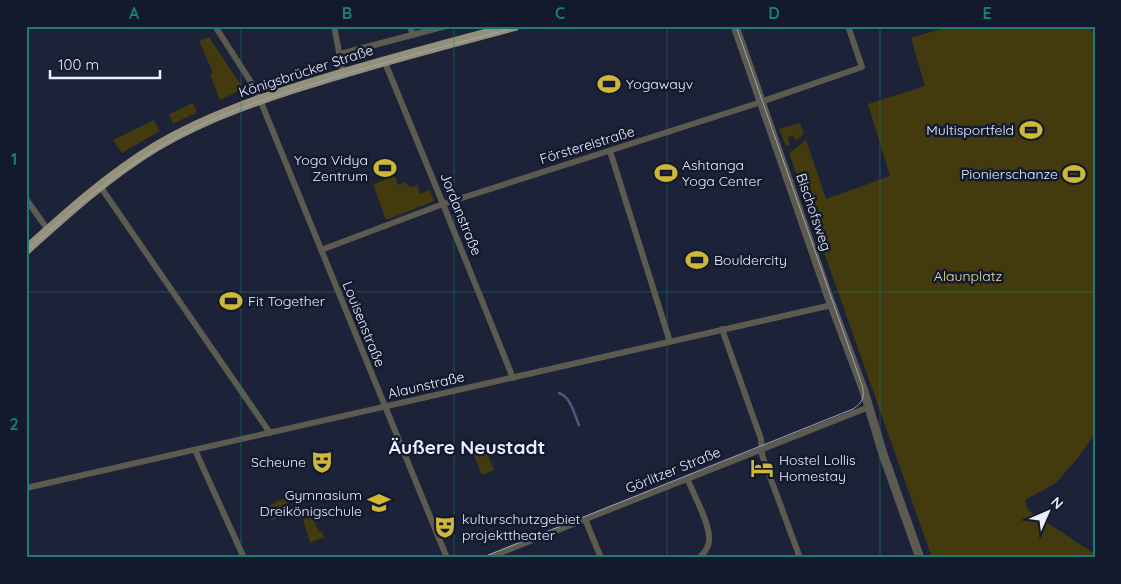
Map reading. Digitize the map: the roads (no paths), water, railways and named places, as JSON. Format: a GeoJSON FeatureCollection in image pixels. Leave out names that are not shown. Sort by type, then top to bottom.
{"type":"FeatureCollection","features":[{"type":"Feature","properties":{"kind":"main road","name":"Königsbrücker Straße"},"geometry":{"type":"LineString","coordinates":[[26,250],[100,186],[128,165],[162,143],[202,123],[258,99],[487,30],[515,26]]}},
{"type":"Feature","properties":{"kind":"street","name":"Louisenstraße"},"geometry":{"type":"LineString","coordinates":[[215,26],[256,90],[258,99],[447,558]]}},
{"type":"Feature","properties":{"kind":"street"},"geometry":{"type":"LineString","coordinates":[[334,26],[344,73]]}},
{"type":"Feature","properties":{"kind":"street"},"geometry":{"type":"LineString","coordinates":[[410,26],[412,36]]}},
{"type":"Feature","properties":{"kind":"street","name":"Königsbrücker Straße"},"geometry":{"type":"LineString","coordinates":[[340,54],[446,26]]}},
{"type":"Feature","properties":{"kind":"street","name":"Bischofsweg"},"geometry":{"type":"LineString","coordinates":[[735,26],[920,558]]}},
{"type":"Feature","properties":{"kind":"street","name":"Förstereistraße"},"geometry":{"type":"LineString","coordinates":[[321,250],[443,204],[760,102],[862,67],[848,26]]}},
{"type":"Feature","properties":{"kind":"street","name":"Jordanstraße"},"geometry":{"type":"LineString","coordinates":[[384,60],[513,378]]}},
{"type":"Feature","properties":{"kind":"street"},"geometry":{"type":"LineString","coordinates":[[610,151],[670,342]]}},
{"type":"Feature","properties":{"kind":"street"},"geometry":{"type":"LineString","coordinates":[[100,186],[270,433]]}},
{"type":"Feature","properties":{"kind":"street"},"geometry":{"type":"LineString","coordinates":[[26,199],[48,230]]}},
{"type":"Feature","properties":{"kind":"street","name":"Alaunstraße"},"geometry":{"type":"LineString","coordinates":[[26,488],[832,305]]}},
{"type":"Feature","properties":{"kind":"street"},"geometry":{"type":"LineString","coordinates":[[722,330],[761,439],[761,448],[779,502],[800,558]]}},
{"type":"Feature","properties":{"kind":"street","name":"Görlitzer Straße"},"geometry":{"type":"LineString","coordinates":[[487,558],[761,448],[869,407]]}},
{"type":"Feature","properties":{"kind":"street"},"geometry":{"type":"LineString","coordinates":[[195,450],[244,558]]}},
{"type":"Feature","properties":{"kind":"street"},"geometry":{"type":"LineString","coordinates":[[686,478],[710,538],[707,549],[699,558]]}},
{"type":"Feature","properties":{"kind":"street"},"geometry":{"type":"LineString","coordinates":[[585,519],[601,558]]}},
{"type":"Feature","properties":{"kind":"waterway"},"geometry":{"type":"LineString","coordinates":[[559,393],[569,402],[579,425]]}},
{"type":"Feature","properties":{"kind":"tram line"},"geometry":{"type":"LineString","coordinates":[[26,251],[77,207],[131,165],[204,123],[258,102],[339,76],[521,26]]}},
{"type":"Feature","properties":{"kind":"tram line"},"geometry":{"type":"LineString","coordinates":[[481,558],[853,409],[862,399],[862,385],[736,26]]}},
{"type":"Feature","properties":{"kind":"place","name":"Yogawayv"},"geometry":{"type":"Point","coordinates":[609,84]}},
{"type":"Feature","properties":{"kind":"place","name":"Multisportfeld"},"geometry":{"type":"Point","coordinates":[1031,130]}},
{"type":"Feature","properties":{"kind":"place","name":"Yoga Vidya Zentrum"},"geometry":{"type":"Point","coordinates":[385,168]}},
{"type":"Feature","properties":{"kind":"place","name":"Ashtanga Yoga Center"},"geometry":{"type":"Point","coordinates":[666,173]}},
{"type":"Feature","properties":{"kind":"place","name":"Pionierschanze"},"geometry":{"type":"Point","coordinates":[1074,174]}},
{"type":"Feature","properties":{"kind":"place","name":"Bouldercity"},"geometry":{"type":"Point","coordinates":[697,260]}},
{"type":"Feature","properties":{"kind":"place","name":"Fit Together"},"geometry":{"type":"Point","coordinates":[231,301]}},
{"type":"Feature","properties":{"kind":"place","name":"Scheune"},"geometry":{"type":"Point","coordinates":[322,462]}},
{"type":"Feature","properties":{"kind":"place","name":"Hostel Lollis Homestay"},"geometry":{"type":"Point","coordinates":[762,468]}},
{"type":"Feature","properties":{"kind":"place","name":"Gymnasium Dreikönigschule"},"geometry":{"type":"Point","coordinates":[379,503]}},
{"type":"Feature","properties":{"kind":"place","name":"kulturschutzgebiet projekttheater"},"geometry":{"type":"Point","coordinates":[445,527]}},
{"type":"Feature","properties":{"kind":"district","name":"Äußere Neustadt"},"geometry":{"type":"Point","coordinates":[467,447]}},
{"type":"Feature","properties":{"kind":"park label","name":"Alaunplatz"},"geometry":{"type":"Point","coordinates":[968,276]}}]}
